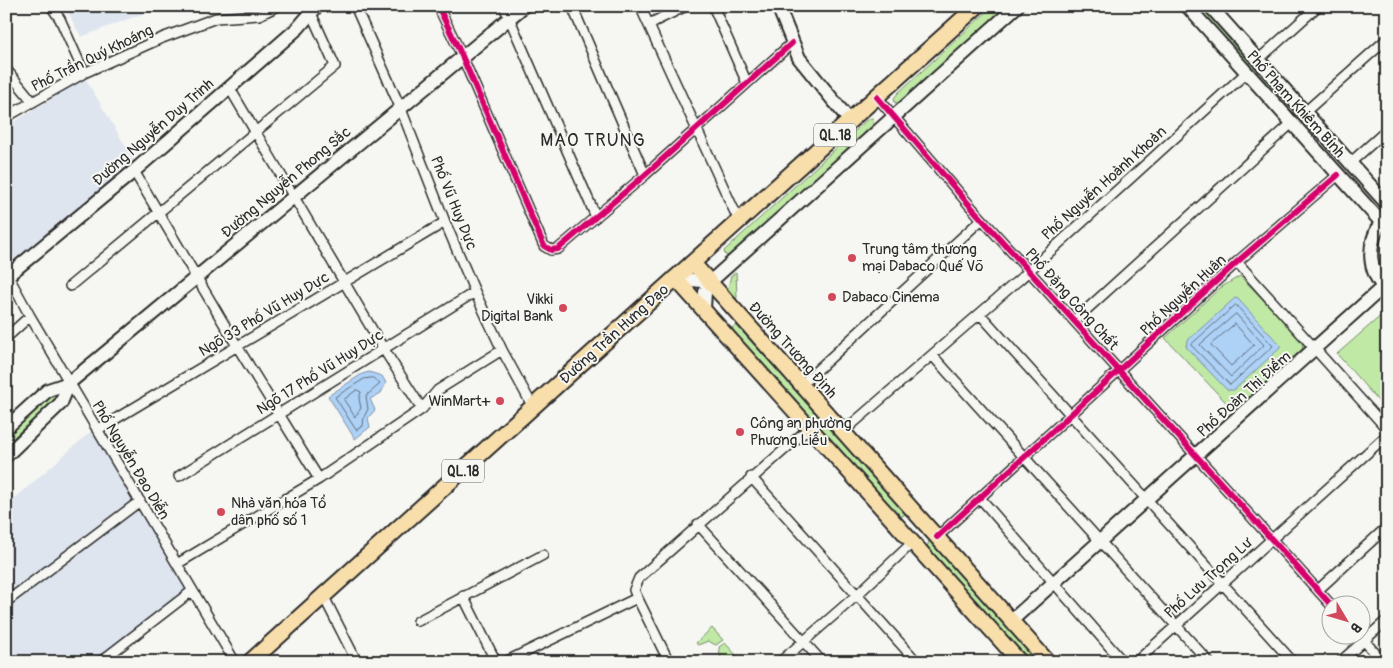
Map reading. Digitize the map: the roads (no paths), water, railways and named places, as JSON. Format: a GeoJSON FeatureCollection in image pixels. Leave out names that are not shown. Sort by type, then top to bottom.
{"type":"FeatureCollection","features":[{"type":"Feature","properties":{"kind":"highway","name":"Đường Trần Hưng Đạo"},"geometry":{"type":"LineString","coordinates":[[250,662],[977,6]]}},
{"type":"Feature","properties":{"kind":"main road","name":"Đường Trương Định"},"geometry":{"type":"LineString","coordinates":[[692,263],[844,431],[1048,662]]}},
{"type":"Feature","properties":{"kind":"main road"},"geometry":{"type":"LineString","coordinates":[[675,278],[1020,662]]}},
{"type":"Feature","properties":{"kind":"main road"},"geometry":{"type":"LineString","coordinates":[[912,543],[933,532]]}},
{"type":"Feature","properties":{"kind":"street"},"geometry":{"type":"LineString","coordinates":[[51,6],[60,19],[84,74]]}},
{"type":"Feature","properties":{"kind":"street","name":"Phố Trần Quý Khoáng"},"geometry":{"type":"LineString","coordinates":[[7,117],[84,74],[203,22],[230,15],[259,15],[278,6]]}},
{"type":"Feature","properties":{"kind":"street","name":"Phố Vũ Huy Dực"},"geometry":{"type":"LineString","coordinates":[[355,6],[401,109],[445,222],[475,292],[502,350],[533,407]]}},
{"type":"Feature","properties":{"kind":"street"},"geometry":{"type":"LineString","coordinates":[[438,6],[462,56],[544,246],[551,250],[558,249],[645,175],[792,43]]}},
{"type":"Feature","properties":{"kind":"street"},"geometry":{"type":"LineString","coordinates":[[504,6],[596,217]]}},
{"type":"Feature","properties":{"kind":"street","name":"Đường Nguyễn Phong Sắc"},"geometry":{"type":"LineString","coordinates":[[6,428],[48,390],[70,383],[524,6]]}},
{"type":"Feature","properties":{"kind":"street"},"geometry":{"type":"LineString","coordinates":[[572,6],[645,175]]}},
{"type":"Feature","properties":{"kind":"street"},"geometry":{"type":"LineString","coordinates":[[640,6],[738,221]]}},
{"type":"Feature","properties":{"kind":"street"},"geometry":{"type":"LineString","coordinates":[[649,24],[686,6]]}},
{"type":"Feature","properties":{"kind":"street"},"geometry":{"type":"LineString","coordinates":[[713,6],[747,83]]}},
{"type":"Feature","properties":{"kind":"street"},"geometry":{"type":"LineString","coordinates":[[778,6],[792,43],[803,64],[850,121]]}},
{"type":"Feature","properties":{"kind":"street"},"geometry":{"type":"LineString","coordinates":[[704,309],[704,296],[710,282],[1017,6]]}},
{"type":"Feature","properties":{"kind":"street","name":"Phố Phạm Khiêm Bính"},"geometry":{"type":"LineString","coordinates":[[1186,6],[1381,222],[1373,237],[1371,252],[1373,268],[1385,289]]}},
{"type":"Feature","properties":{"kind":"street","name":"Phố Phạm Khiêm Bính"},"geometry":{"type":"LineString","coordinates":[[1210,6],[1387,204]]}},
{"type":"Feature","properties":{"kind":"street"},"geometry":{"type":"LineString","coordinates":[[1258,60],[1318,6]]}},
{"type":"Feature","properties":{"kind":"street"},"geometry":{"type":"LineString","coordinates":[[70,286],[336,66],[314,10]]}},
{"type":"Feature","properties":{"kind":"street","name":"Đường Nguyễn Duy Trinh"},"geometry":{"type":"LineString","coordinates":[[7,274],[134,170],[298,28],[314,10]]}},
{"type":"Feature","properties":{"kind":"street"},"geometry":{"type":"LineString","coordinates":[[1305,112],[1387,39]]}},
{"type":"Feature","properties":{"kind":"street"},"geometry":{"type":"LineString","coordinates":[[6,69],[33,102]]}},
{"type":"Feature","properties":{"kind":"street","name":"Phố Nguyễn Hoành Khoản"},"geometry":{"type":"LineString","coordinates":[[844,431],[980,314],[1246,73]]}},
{"type":"Feature","properties":{"kind":"street"},"geometry":{"type":"LineString","coordinates":[[230,87],[383,348],[422,409]]}},
{"type":"Feature","properties":{"kind":"street","name":"Phố Đặng Công Chất"},"geometry":{"type":"LineString","coordinates":[[877,97],[982,219],[1030,269],[1323,596]]}},
{"type":"Feature","properties":{"kind":"street"},"geometry":{"type":"LineString","coordinates":[[1075,320],[1292,123]]}},
{"type":"Feature","properties":{"kind":"street"},"geometry":{"type":"LineString","coordinates":[[1350,163],[1387,130]]}},
{"type":"Feature","properties":{"kind":"street"},"geometry":{"type":"LineString","coordinates":[[134,170],[158,214],[198,277],[237,346],[319,479]]}},
{"type":"Feature","properties":{"kind":"street","name":"Phố Nguyễn Huân"},"geometry":{"type":"LineString","coordinates":[[933,532],[980,498],[1237,262],[1338,174]]}},
{"type":"Feature","properties":{"kind":"street"},"geometry":{"type":"LineString","coordinates":[[802,384],[982,219]]}},
{"type":"Feature","properties":{"kind":"street","name":"Ngõ 33 Phố Vũ Huy Dực"},"geometry":{"type":"LineString","coordinates":[[97,430],[445,222]]}},
{"type":"Feature","properties":{"kind":"street"},"geometry":{"type":"LineString","coordinates":[[1237,262],[1387,429]]}},
{"type":"Feature","properties":{"kind":"street","name":"Phố Nguyễn Đạo Diễn"},"geometry":{"type":"LineString","coordinates":[[7,274],[235,662]]}},
{"type":"Feature","properties":{"kind":"street"},"geometry":{"type":"LineString","coordinates":[[675,278],[710,282]]}},
{"type":"Feature","properties":{"kind":"street","name":"Phố Đoàn Thị Điểm"},"geometry":{"type":"LineString","coordinates":[[1011,621],[1314,348],[1385,289]]}},
{"type":"Feature","properties":{"kind":"street","name":"Ngõ 17 Phố Vũ Huy Dực"},"geometry":{"type":"LineString","coordinates":[[179,476],[475,292]]}},
{"type":"Feature","properties":{"kind":"street"},"geometry":{"type":"LineString","coordinates":[[980,314],[1145,500],[1293,662]]}},
{"type":"Feature","properties":{"kind":"street"},"geometry":{"type":"LineString","coordinates":[[6,338],[30,316]]}},
{"type":"Feature","properties":{"kind":"street"},"geometry":{"type":"LineString","coordinates":[[177,564],[319,479],[422,409],[438,390],[502,350]]}},
{"type":"Feature","properties":{"kind":"street"},"geometry":{"type":"LineString","coordinates":[[932,355],[1209,662]]}},
{"type":"Feature","properties":{"kind":"street","name":"Đường Nguyễn Phong Sắc"},"geometry":{"type":"LineString","coordinates":[[6,456],[61,403],[70,383]]}},
{"type":"Feature","properties":{"kind":"street"},"geometry":{"type":"LineString","coordinates":[[670,662],[634,590],[639,578],[751,477],[809,428]]}},
{"type":"Feature","properties":{"kind":"street","name":"Phố Lưu Trọng Lư"},"geometry":{"type":"LineString","coordinates":[[1136,662],[1387,435]]}},
{"type":"Feature","properties":{"kind":"street"},"geometry":{"type":"LineString","coordinates":[[751,477],[916,662]]}},
{"type":"Feature","properties":{"kind":"street"},"geometry":{"type":"LineString","coordinates":[[980,498],[1123,662]]}},
{"type":"Feature","properties":{"kind":"street"},"geometry":{"type":"LineString","coordinates":[[6,602],[140,501]]}},
{"type":"Feature","properties":{"kind":"street"},"geometry":{"type":"LineString","coordinates":[[698,524],[822,662]]}},
{"type":"Feature","properties":{"kind":"street"},"geometry":{"type":"LineString","coordinates":[[1318,590],[1387,527]]}},
{"type":"Feature","properties":{"kind":"street"},"geometry":{"type":"LineString","coordinates":[[780,662],[857,595],[912,543]]}},
{"type":"Feature","properties":{"kind":"street"},"geometry":{"type":"LineString","coordinates":[[418,621],[543,556]]}},
{"type":"Feature","properties":{"kind":"street"},"geometry":{"type":"LineString","coordinates":[[100,662],[192,591]]}},
{"type":"Feature","properties":{"kind":"street"},"geometry":{"type":"LineString","coordinates":[[463,596],[496,662]]}},
{"type":"Feature","properties":{"kind":"street"},"geometry":{"type":"LineString","coordinates":[[324,597],[357,662]]}},
{"type":"Feature","properties":{"kind":"street"},"geometry":{"type":"LineString","coordinates":[[505,662],[637,598]]}},
{"type":"Feature","properties":{"kind":"street"},"geometry":{"type":"LineString","coordinates":[[1370,632],[1387,620]]}},
{"type":"Feature","properties":{"kind":"street"},"geometry":{"type":"LineString","coordinates":[[1340,662],[1355,646]]}},
{"type":"Feature","properties":{"kind":"street"},"geometry":{"type":"LineString","coordinates":[[1369,646],[1383,662]]}},
{"type":"Feature","properties":{"kind":"water"},"geometry":{"type":"Polygon","coordinates":[[[1235,298],[1280,345],[1280,348],[1234,390],[1227,390],[1186,347],[1187,341],[1235,298]]]}},
{"type":"Feature","properties":{"kind":"water"},"geometry":{"type":"Polygon","coordinates":[[[369,372],[382,376],[386,383],[381,393],[370,399],[375,410],[368,418],[370,427],[355,439],[328,396],[362,374],[369,372]]]}},
{"type":"Feature","properties":{"kind":"place","name":"Trung tâm thương mại Dabaco Quế Võ"},"geometry":{"type":"Point","coordinates":[852,258]}},
{"type":"Feature","properties":{"kind":"place","name":"Dabaco Cinema"},"geometry":{"type":"Point","coordinates":[832,297]}},
{"type":"Feature","properties":{"kind":"place","name":"Vikki Digital Bank"},"geometry":{"type":"Point","coordinates":[563,308]}},
{"type":"Feature","properties":{"kind":"place","name":"WinMart+"},"geometry":{"type":"Point","coordinates":[500,401]}},
{"type":"Feature","properties":{"kind":"place","name":"Công an phường Phương Liễu"},"geometry":{"type":"Point","coordinates":[740,432]}},
{"type":"Feature","properties":{"kind":"place","name":"Nhà văn hóa Tổ dân phố số 1"},"geometry":{"type":"Point","coordinates":[221,512]}},
{"type":"Feature","properties":{"kind":"district","name":"MAO TRUNG"},"geometry":{"type":"Point","coordinates":[593,140]}}]}
